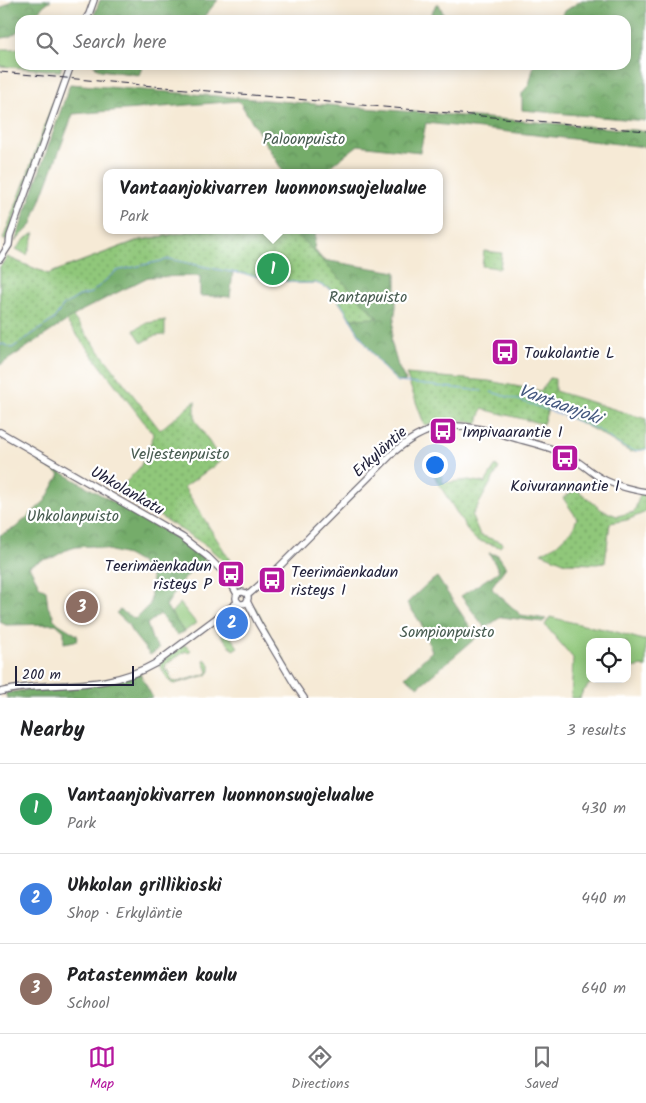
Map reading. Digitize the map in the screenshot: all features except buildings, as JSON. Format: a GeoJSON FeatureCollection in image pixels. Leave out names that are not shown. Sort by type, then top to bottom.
{"type":"FeatureCollection","features":[{"type":"Feature","properties":{"kind":"street"},"geometry":{"type":"LineString","coordinates":[[89,15],[94,0]]}},
{"type":"Feature","properties":{"kind":"street"},"geometry":{"type":"LineString","coordinates":[[0,259],[70,70]]}},
{"type":"Feature","properties":{"kind":"street","name":"Erkyläntie"},"geometry":{"type":"LineString","coordinates":[[0,692],[19,688],[95,683],[117,679],[146,669],[156,663],[272,574],[394,452],[412,438],[436,428],[464,425],[552,449],[566,454],[605,481],[631,490],[646,492]]}},
{"type":"Feature","properties":{"kind":"street","name":"Uhkolankatu"},"geometry":{"type":"LineString","coordinates":[[0,432],[182,537],[208,557],[227,576],[243,598]]}},
{"type":"Feature","properties":{"kind":"street"},"geometry":{"type":"LineString","coordinates":[[243,598],[304,698]]}},
{"type":"Feature","properties":{"kind":"green space"},"geometry":{"type":"Polygon","coordinates":[[[13,0],[51,0],[35,15],[15,15],[15,34],[9,37],[0,38],[0,9],[13,0]]]}},
{"type":"Feature","properties":{"kind":"green space"},"geometry":{"type":"Polygon","coordinates":[[[100,0],[218,0],[205,15],[94,15],[100,0]]]}},
{"type":"Feature","properties":{"kind":"green space"},"geometry":{"type":"Polygon","coordinates":[[[582,0],[646,0],[646,121],[522,110],[522,93],[529,85],[533,70],[631,70],[631,15],[562,15],[582,0]]]}},
{"type":"Feature","properties":{"kind":"green space"},"geometry":{"type":"Polygon","coordinates":[[[436,4],[439,4],[444,15],[431,15],[436,4]]]}},
{"type":"Feature","properties":{"kind":"green space"},"geometry":{"type":"Polygon","coordinates":[[[15,48],[15,67],[0,66],[0,49],[15,48]]]}},
{"type":"Feature","properties":{"kind":"green space"},"geometry":{"type":"Polygon","coordinates":[[[100,70],[141,70],[139,75],[100,70]]]}},
{"type":"Feature","properties":{"kind":"green space"},"geometry":{"type":"Polygon","coordinates":[[[61,79],[64,80],[5,241],[3,239],[61,79]]]}},
{"type":"Feature","properties":{"kind":"green space","name":"Paloonpuisto"},"geometry":{"type":"Polygon","coordinates":[[[70,84],[646,131],[646,147],[426,123],[420,152],[358,145],[327,169],[282,169],[239,101],[73,114],[31,226],[15,242],[70,84]]]}},
{"type":"Feature","properties":{"kind":"green space"},"geometry":{"type":"Polygon","coordinates":[[[35,233],[27,255],[16,249],[26,238],[35,233]]]}},
{"type":"Feature","properties":{"kind":"green space","name":"Rantapuisto"},"geometry":{"type":"Polygon","coordinates":[[[175,234],[316,234],[314,249],[323,260],[396,272],[396,307],[391,341],[398,366],[406,381],[398,382],[383,368],[330,289],[316,283],[299,283],[233,272],[230,297],[200,296],[200,276],[148,277],[83,310],[0,365],[0,267],[7,257],[48,274],[136,241],[175,234]]]}},
{"type":"Feature","properties":{"kind":"green space"},"geometry":{"type":"Polygon","coordinates":[[[175,234],[297,234],[378,318],[351,319],[330,289],[316,283],[299,283],[220,270],[170,259],[116,271],[91,293],[79,296],[63,306],[53,320],[12,348],[3,344],[0,345],[0,267],[7,257],[48,274],[136,241],[175,234]]]}},
{"type":"Feature","properties":{"kind":"green space"},"geometry":{"type":"Polygon","coordinates":[[[484,251],[502,253],[500,268],[482,266],[484,251]]]}},
{"type":"Feature","properties":{"kind":"green space","name":"Veljestenpuisto"},"geometry":{"type":"Polygon","coordinates":[[[73,317],[160,430],[195,401],[195,419],[221,461],[184,487],[240,576],[207,546],[145,507],[117,492],[140,467],[154,435],[66,321],[73,317]]]}},
{"type":"Feature","properties":{"kind":"green space"},"geometry":{"type":"Polygon","coordinates":[[[165,320],[165,335],[154,336],[142,343],[134,330],[147,323],[165,320]]]}},
{"type":"Feature","properties":{"kind":"green space"},"geometry":{"type":"Polygon","coordinates":[[[406,374],[489,381],[541,391],[550,378],[555,379],[555,391],[646,419],[646,449],[630,452],[598,432],[549,406],[543,424],[482,409],[478,423],[452,421],[426,425],[406,374]]]}},
{"type":"Feature","properties":{"kind":"green space","name":"Uhkolanpuisto"},"geometry":{"type":"Polygon","coordinates":[[[40,460],[180,540],[211,564],[210,567],[202,561],[182,581],[166,606],[184,632],[177,635],[160,614],[147,624],[152,639],[159,649],[150,655],[131,631],[128,624],[116,613],[120,610],[135,619],[150,604],[152,579],[141,563],[127,555],[92,546],[66,550],[54,557],[29,566],[40,587],[46,590],[48,607],[54,616],[53,618],[77,635],[78,639],[64,643],[64,631],[56,624],[6,625],[0,622],[0,535],[15,528],[45,501],[60,474],[39,462],[40,460]]]}},
{"type":"Feature","properties":{"kind":"green space"},"geometry":{"type":"Polygon","coordinates":[[[439,463],[443,483],[469,480],[485,483],[496,465],[499,468],[472,516],[480,535],[503,543],[500,547],[476,540],[470,534],[437,481],[430,466],[439,463]]]}},
{"type":"Feature","properties":{"kind":"green space"},"geometry":{"type":"Polygon","coordinates":[[[576,489],[602,510],[617,516],[634,512],[641,492],[646,492],[646,512],[627,520],[610,523],[605,563],[566,563],[541,553],[556,545],[573,529],[577,518],[563,498],[576,489]]]}},
{"type":"Feature","properties":{"kind":"green space"},"geometry":{"type":"Polygon","coordinates":[[[489,553],[498,555],[506,567],[492,589],[521,615],[546,619],[543,622],[501,617],[485,628],[461,596],[499,571],[489,553]]]}},
{"type":"Feature","properties":{"kind":"green space","name":"Sompionpuisto"},"geometry":{"type":"Polygon","coordinates":[[[437,577],[477,637],[418,687],[405,677],[432,651],[420,622],[407,603],[437,577]]]}},
{"type":"Feature","properties":{"kind":"green space"},"geometry":{"type":"Polygon","coordinates":[[[180,603],[196,623],[184,632],[171,613],[180,603]]]}},
{"type":"Feature","properties":{"kind":"green space"},"geometry":{"type":"Polygon","coordinates":[[[252,606],[255,607],[292,674],[291,673],[252,606]]]}},
{"type":"Feature","properties":{"kind":"green space"},"geometry":{"type":"Polygon","coordinates":[[[222,617],[230,627],[226,631],[238,647],[233,650],[212,624],[222,617]]]}},
{"type":"Feature","properties":{"kind":"green space"},"geometry":{"type":"Polygon","coordinates":[[[550,617],[646,640],[646,668],[643,666],[631,668],[631,638],[586,638],[586,683],[591,683],[580,698],[571,698],[573,658],[545,625],[550,617]]]}},
{"type":"Feature","properties":{"kind":"green space"},"geometry":{"type":"Polygon","coordinates":[[[184,645],[191,650],[188,653],[186,651],[165,665],[166,668],[164,669],[168,670],[172,681],[178,682],[206,674],[208,672],[205,659],[210,664],[210,671],[207,675],[174,684],[169,681],[160,666],[161,662],[184,645]]]}},
{"type":"Feature","properties":{"kind":"green space"},"geometry":{"type":"Polygon","coordinates":[[[139,672],[153,698],[7,698],[5,693],[60,685],[95,683],[139,672]]]}},
{"type":"Feature","properties":{"kind":"waterway","name":"Vantaanjoki"},"geometry":{"type":"LineString","coordinates":[[0,345],[3,344],[12,348],[53,320],[63,306],[79,296],[91,293],[116,271],[170,259],[220,270],[299,283],[316,283],[330,289],[383,368],[398,382],[482,391]]}},
{"type":"Feature","properties":{"kind":"waterway","name":"Vantaanjoki"},"geometry":{"type":"LineString","coordinates":[[491,392],[540,407],[591,427],[626,448],[639,451],[646,449]]}},
{"type":"Feature","properties":{"kind":"railway"},"geometry":{"type":"LineString","coordinates":[[0,72],[646,131]]}},
{"type":"Feature","properties":{"kind":"place","name":"Vantaanjokivarren luonnonsuojelualue"},"geometry":{"type":"Point","coordinates":[273,269]}},
{"type":"Feature","properties":{"kind":"place","name":"Toukolantie L"},"geometry":{"type":"Point","coordinates":[505,352]}},
{"type":"Feature","properties":{"kind":"place","name":"Impivaarantie I"},"geometry":{"type":"Point","coordinates":[443,431]}},
{"type":"Feature","properties":{"kind":"place","name":"Koivurannantie I"},"geometry":{"type":"Point","coordinates":[565,458]}},
{"type":"Feature","properties":{"kind":"place","name":"Teerimäenkadun risteys P"},"geometry":{"type":"Point","coordinates":[231,574]}},
{"type":"Feature","properties":{"kind":"place","name":"Teerimäenkadun risteys I"},"geometry":{"type":"Point","coordinates":[272,580]}},
{"type":"Feature","properties":{"kind":"place","name":"Patastenmäen koulu"},"geometry":{"type":"Point","coordinates":[82,607]}},
{"type":"Feature","properties":{"kind":"place","name":"Uhkolan grillikioski"},"geometry":{"type":"Point","coordinates":[232,623]}}]}
